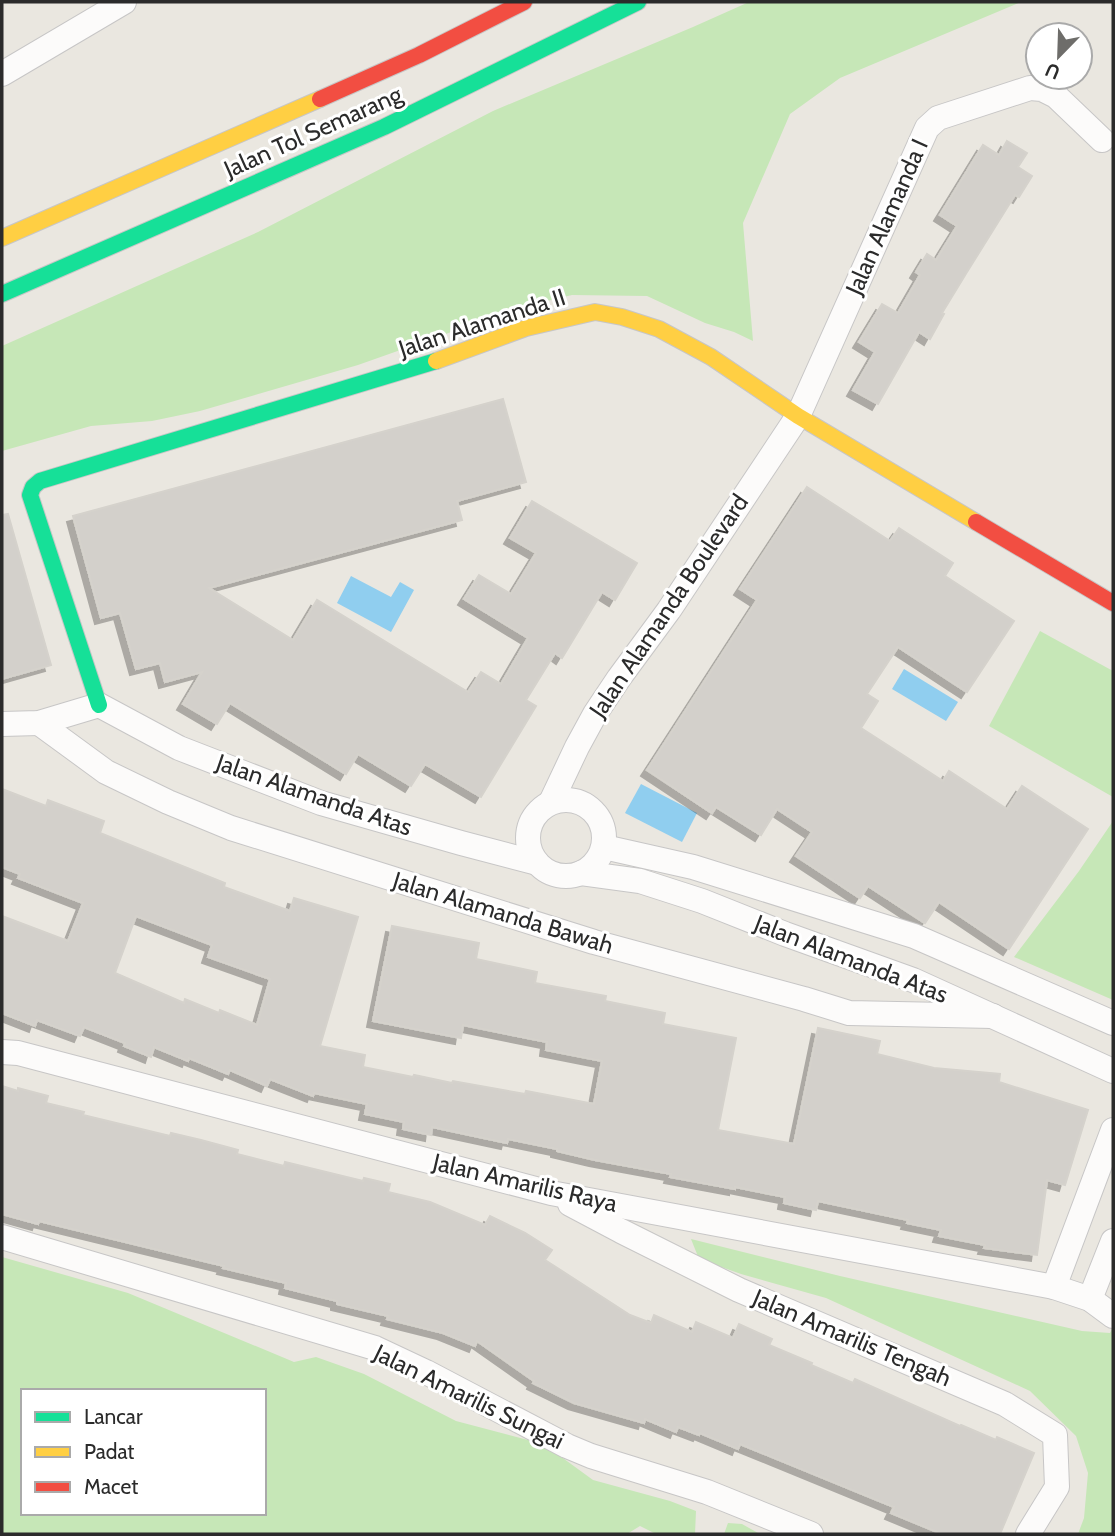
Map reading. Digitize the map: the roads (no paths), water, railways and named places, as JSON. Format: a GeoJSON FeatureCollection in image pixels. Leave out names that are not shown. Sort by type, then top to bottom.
{"type":"FeatureCollection","features":[{"type":"Feature","properties":{"kind":"main road","name":"Jalan Tol Semarang"},"geometry":{"type":"LineString","coordinates":[[2,238],[419,55],[524,2]]}},
{"type":"Feature","properties":{"kind":"main road","name":"Jalan Tol Semarang"},"geometry":{"type":"LineString","coordinates":[[2,295],[384,127],[638,2]]}},
{"type":"Feature","properties":{"kind":"main road","name":"Jalan Alamanda II"},"geometry":{"type":"LineString","coordinates":[[99,705],[30,495],[33,487],[40,481],[424,366],[526,328],[595,312],[659,329],[711,357],[798,416],[1113,603]]}},
{"type":"Feature","properties":{"kind":"street"},"geometry":{"type":"LineString","coordinates":[[2,74],[124,2]]}},
{"type":"Feature","properties":{"kind":"street","name":"Jalan Alamanda I"},"geometry":{"type":"LineString","coordinates":[[798,416],[927,128],[938,118],[1030,88],[1042,89],[1056,96],[1102,139]]}},
{"type":"Feature","properties":{"kind":"street","name":"Jalan Alamanda Boulevard"},"geometry":{"type":"LineString","coordinates":[[537,863],[528,841],[528,829],[533,818],[551,802],[594,713],[669,610],[798,416]]}},
{"type":"Feature","properties":{"kind":"street"},"geometry":{"type":"LineString","coordinates":[[2,724],[39,723],[99,705]]}},
{"type":"Feature","properties":{"kind":"street","name":"Jalan Alamanda Atas"},"geometry":{"type":"LineString","coordinates":[[99,705],[179,748],[321,803],[537,863]]}},
{"type":"Feature","properties":{"kind":"street","name":"Jalan Alamanda Bawah"},"geometry":{"type":"LineString","coordinates":[[39,723],[106,772],[168,803],[231,828],[594,942],[849,1013],[993,1016]]}},
{"type":"Feature","properties":{"kind":"street"},"geometry":{"type":"LineString","coordinates":[[537,863],[546,871],[569,876],[591,867],[604,847],[601,823],[586,805],[575,801],[551,802]]}},
{"type":"Feature","properties":{"kind":"street","name":"Jalan Alamanda Atas"},"geometry":{"type":"LineString","coordinates":[[604,847],[693,867],[914,936],[1113,1023]]}},
{"type":"Feature","properties":{"kind":"street","name":"Jalan Alamanda Atas"},"geometry":{"type":"LineString","coordinates":[[581,873],[640,881],[702,901],[913,980],[1113,1071]]}},
{"type":"Feature","properties":{"kind":"street","name":"Jalan Amarilis Raya"},"geometry":{"type":"LineString","coordinates":[[2,1052],[18,1053],[551,1193],[1054,1287],[1090,1300],[1113,1316]]}},
{"type":"Feature","properties":{"kind":"street"},"geometry":{"type":"LineString","coordinates":[[1054,1287],[1104,1183],[1113,1130]]}},
{"type":"Feature","properties":{"kind":"street","name":"Jalan Amarilis Tengah"},"geometry":{"type":"LineString","coordinates":[[551,1193],[739,1290],[1005,1404],[1055,1435],[1057,1488],[1028,1534]]}},
{"type":"Feature","properties":{"kind":"street"},"geometry":{"type":"LineString","coordinates":[[621,1231],[632,1208]]}},
{"type":"Feature","properties":{"kind":"street","name":"Jalan Amarilis Sungai"},"geometry":{"type":"LineString","coordinates":[[2,1237],[375,1348],[426,1371],[567,1446],[707,1492],[810,1534]]}},
{"type":"Feature","properties":{"kind":"street"},"geometry":{"type":"LineString","coordinates":[[1090,1300],[1113,1241]]}},
{"type":"Feature","properties":{"kind":"water"},"geometry":{"type":"Polygon","coordinates":[[[351,576],[391,597],[400,582],[414,590],[391,632],[337,603],[351,576]]]}},
{"type":"Feature","properties":{"kind":"water"},"geometry":{"type":"Polygon","coordinates":[[[904,669],[958,702],[946,721],[892,689],[904,669]]]}},
{"type":"Feature","properties":{"kind":"water"},"geometry":{"type":"Polygon","coordinates":[[[641,784],[697,813],[682,842],[625,813],[641,784]]]}}]}
